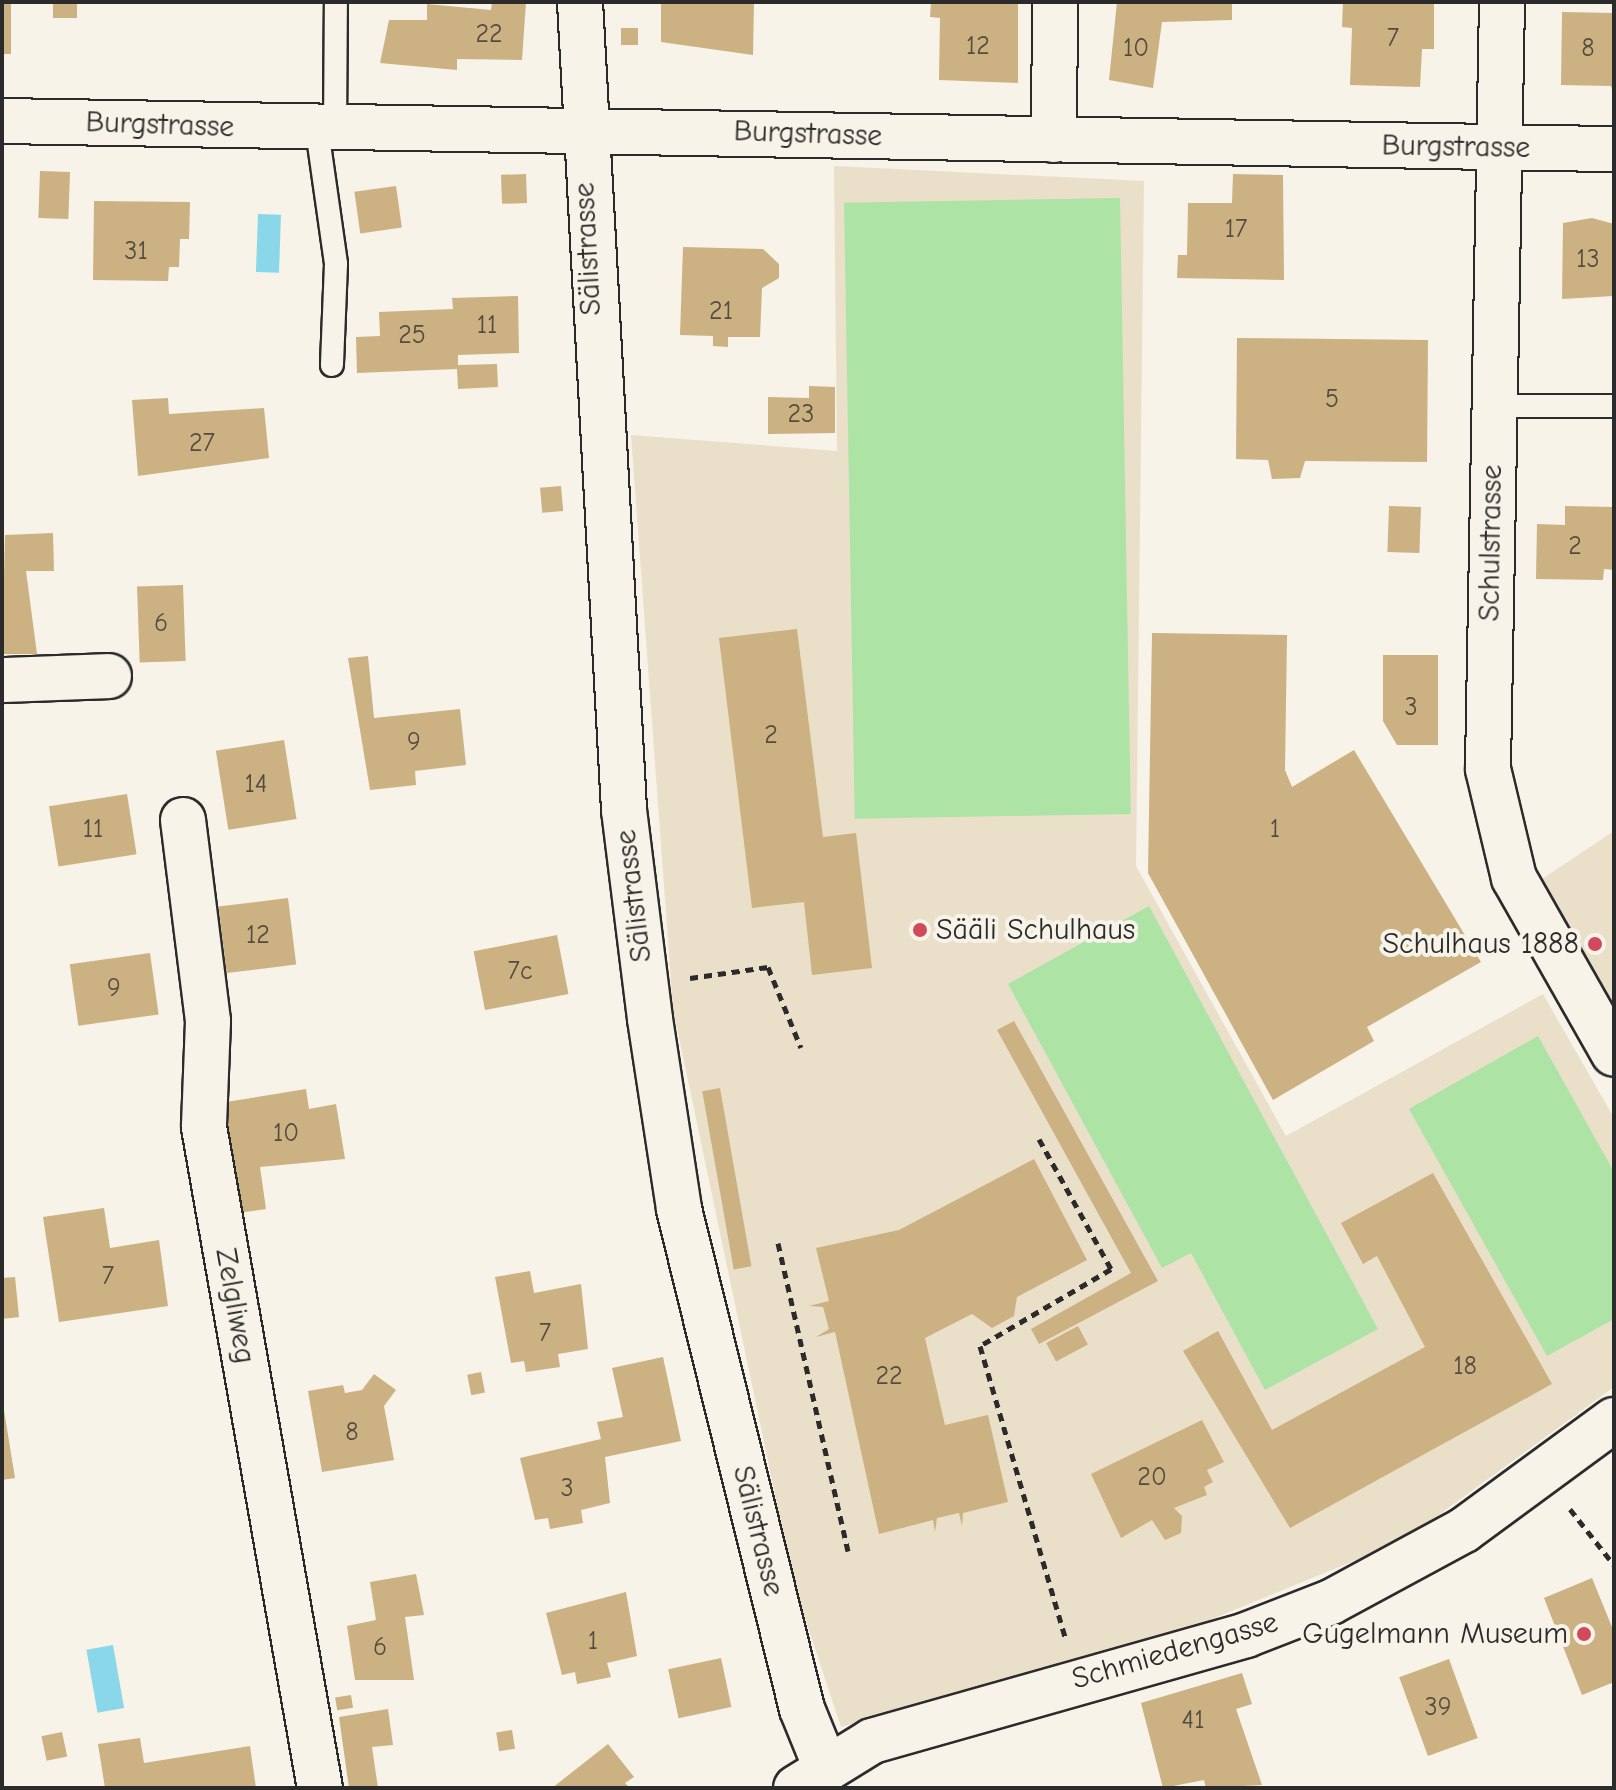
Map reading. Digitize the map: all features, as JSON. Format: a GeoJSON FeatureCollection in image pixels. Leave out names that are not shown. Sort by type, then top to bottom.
{"type":"FeatureCollection","features":[{"type":"Feature","properties":{"kind":"street","name":"Sälistrasse"},"geometry":{"type":"LineString","coordinates":[[580,2],[582,128],[624,810],[645,985],[679,1209],[802,1709],[811,1778]]}},
{"type":"Feature","properties":{"kind":"street"},"geometry":{"type":"LineString","coordinates":[[1054,140],[1055,2]]}},
{"type":"Feature","properties":{"kind":"street","name":"Schulstrasse"},"geometry":{"type":"LineString","coordinates":[[1502,2],[1488,769],[1514,878],[1614,1054]]}},
{"type":"Feature","properties":{"kind":"street","name":"Burgstrasse"},"geometry":{"type":"LineString","coordinates":[[2,121],[326,130],[582,128],[1614,149]]}},
{"type":"Feature","properties":{"kind":"street"},"geometry":{"type":"LineString","coordinates":[[2,680],[109,676]]}},
{"type":"Feature","properties":{"kind":"street","name":"Zelgliweg"},"geometry":{"type":"LineString","coordinates":[[183,820],[208,1021],[204,1127],[320,1788]]}},
{"type":"Feature","properties":{"kind":"street","name":"Schmiedengasse"},"geometry":{"type":"LineString","coordinates":[[811,1778],[872,1741],[1078,1679],[1246,1635],[1331,1602],[1404,1568],[1542,1475],[1614,1420]]}},
{"type":"Feature","properties":{"kind":"lane"},"geometry":{"type":"LineString","coordinates":[[332,365],[336,264],[326,130],[336,2]]}},
{"type":"Feature","properties":{"kind":"lane"},"geometry":{"type":"LineString","coordinates":[[1494,406],[1614,406]]}},
{"type":"Feature","properties":{"kind":"path"},"geometry":{"type":"LineString","coordinates":[[645,985],[768,967],[801,1048]]}},
{"type":"Feature","properties":{"kind":"path"},"geometry":{"type":"LineString","coordinates":[[1039,1139],[1111,1269],[980,1346],[1078,1679]]}},
{"type":"Feature","properties":{"kind":"path"},"geometry":{"type":"LineString","coordinates":[[778,1243],[848,1551]]}},
{"type":"Feature","properties":{"kind":"path"},"geometry":{"type":"LineString","coordinates":[[1542,1475],[1614,1565]]}},
{"type":"Feature","properties":{"kind":"shaded area","name":"Sääli Schulhaus"},"geometry":{"type":"Polygon","coordinates":[[[834,166],[1144,181],[1136,866],[1286,1136],[1543,994],[1614,1118],[1614,1387],[1403,1541],[1168,1637],[841,1727],[794,1585],[673,1009],[631,435],[837,451],[834,166]]]}},
{"type":"Feature","properties":{"kind":"shaded area","name":"Schulhaus 1888"},"geometry":{"type":"Polygon","coordinates":[[[1614,831],[1614,1007],[1539,881],[1614,831]]]}},
{"type":"Feature","properties":{"kind":"green space"},"geometry":{"type":"Polygon","coordinates":[[[1120,198],[1131,814],[855,819],[844,203],[1120,198]]]}},
{"type":"Feature","properties":{"kind":"green space"},"geometry":{"type":"Polygon","coordinates":[[[1149,906],[1378,1329],[1265,1390],[1191,1253],[1162,1268],[1008,984],[1149,906]]]}},
{"type":"Feature","properties":{"kind":"green space"},"geometry":{"type":"Polygon","coordinates":[[[1538,1036],[1614,1172],[1614,1319],[1547,1356],[1409,1109],[1538,1036]]]}},
{"type":"Feature","properties":{"kind":"water"},"geometry":{"type":"Polygon","coordinates":[[[258,214],[281,215],[279,273],[256,272],[258,214]]]}},
{"type":"Feature","properties":{"kind":"water"},"geometry":{"type":"Polygon","coordinates":[[[113,1645],[124,1708],[98,1713],[86,1650],[113,1645]]]}},
{"type":"Feature","properties":{"kind":"building"},"geometry":{"type":"Polygon","coordinates":[[[2,2],[11,2],[11,54],[2,54],[2,2]]]}},
{"type":"Feature","properties":{"kind":"building"},"geometry":{"type":"Polygon","coordinates":[[[53,2],[77,2],[77,18],[53,18],[53,2]]]}},
{"type":"Feature","properties":{"kind":"building"},"geometry":{"type":"Polygon","coordinates":[[[492,2],[526,2],[522,60],[457,59],[457,70],[380,63],[389,20],[427,20],[427,4],[491,10],[492,2]]]}},
{"type":"Feature","properties":{"kind":"building"},"geometry":{"type":"Polygon","coordinates":[[[661,2],[754,2],[753,55],[661,42],[661,2]]]}},
{"type":"Feature","properties":{"kind":"building"},"geometry":{"type":"Polygon","coordinates":[[[931,2],[1018,2],[1018,83],[939,80],[940,18],[930,17],[931,2]]]}},
{"type":"Feature","properties":{"kind":"building"},"geometry":{"type":"Polygon","coordinates":[[[1117,2],[1232,2],[1232,20],[1162,22],[1153,88],[1109,80],[1117,2]]]}},
{"type":"Feature","properties":{"kind":"building"},"geometry":{"type":"Polygon","coordinates":[[[1343,2],[1434,2],[1434,49],[1422,49],[1420,87],[1350,85],[1352,28],[1342,27],[1343,2]]]}},
{"type":"Feature","properties":{"kind":"building"},"geometry":{"type":"Polygon","coordinates":[[[1562,12],[1614,13],[1614,95],[1611,86],[1561,85],[1562,12]]]}},
{"type":"Feature","properties":{"kind":"building"},"geometry":{"type":"Polygon","coordinates":[[[621,28],[638,28],[638,45],[621,45],[621,28]]]}},
{"type":"Feature","properties":{"kind":"building"},"geometry":{"type":"Polygon","coordinates":[[[40,171],[70,172],[68,219],[38,218],[40,171]]]}},
{"type":"Feature","properties":{"kind":"building"},"geometry":{"type":"Polygon","coordinates":[[[526,174],[527,203],[502,204],[501,175],[526,174]]]}},
{"type":"Feature","properties":{"kind":"building"},"geometry":{"type":"Polygon","coordinates":[[[1233,174],[1283,175],[1284,280],[1177,278],[1178,255],[1187,255],[1188,203],[1232,203],[1233,174]]]}},
{"type":"Feature","properties":{"kind":"building"},"geometry":{"type":"Polygon","coordinates":[[[396,186],[402,228],[360,233],[354,192],[396,186]]]}},
{"type":"Feature","properties":{"kind":"building"},"geometry":{"type":"Polygon","coordinates":[[[94,201],[190,202],[189,239],[180,239],[179,267],[169,267],[168,281],[93,280],[94,201]]]}},
{"type":"Feature","properties":{"kind":"building"},"geometry":{"type":"Polygon","coordinates":[[[1592,218],[1614,224],[1614,296],[1562,299],[1563,223],[1592,218]]]}},
{"type":"Feature","properties":{"kind":"building"},"geometry":{"type":"Polygon","coordinates":[[[683,247],[763,249],[779,264],[779,278],[762,288],[760,337],[728,337],[728,347],[713,346],[713,336],[680,335],[683,247]]]}},
{"type":"Feature","properties":{"kind":"building"},"geometry":{"type":"Polygon","coordinates":[[[518,296],[519,353],[458,355],[458,365],[497,364],[498,387],[458,389],[457,369],[357,373],[356,337],[380,336],[379,312],[453,309],[452,298],[518,296]]]}},
{"type":"Feature","properties":{"kind":"building"},"geometry":{"type":"Polygon","coordinates":[[[1237,338],[1428,340],[1427,462],[1305,461],[1300,478],[1272,479],[1268,460],[1236,459],[1237,338]]]}},
{"type":"Feature","properties":{"kind":"building"},"geometry":{"type":"Polygon","coordinates":[[[809,386],[835,387],[835,433],[768,434],[768,397],[809,398],[809,386]]]}},
{"type":"Feature","properties":{"kind":"building"},"geometry":{"type":"Polygon","coordinates":[[[168,398],[169,414],[264,408],[269,458],[138,476],[132,400],[168,398]]]}},
{"type":"Feature","properties":{"kind":"building"},"geometry":{"type":"Polygon","coordinates":[[[561,486],[563,511],[542,513],[540,488],[561,486]]]}},
{"type":"Feature","properties":{"kind":"building"},"geometry":{"type":"Polygon","coordinates":[[[1389,506],[1421,507],[1419,553],[1387,552],[1389,506]]]}},
{"type":"Feature","properties":{"kind":"building"},"geometry":{"type":"Polygon","coordinates":[[[1565,506],[1614,507],[1614,570],[1604,569],[1603,580],[1536,579],[1537,524],[1565,525],[1565,506]]]}},
{"type":"Feature","properties":{"kind":"building"},"geometry":{"type":"Polygon","coordinates":[[[53,533],[54,571],[26,571],[37,654],[2,654],[5,535],[53,533]]]}},
{"type":"Feature","properties":{"kind":"building"},"geometry":{"type":"Polygon","coordinates":[[[183,585],[186,661],[140,663],[137,587],[183,585]]]}},
{"type":"Feature","properties":{"kind":"building"},"geometry":{"type":"Polygon","coordinates":[[[797,629],[823,837],[856,833],[872,968],[812,975],[804,902],[752,908],[719,638],[797,629]]]}},
{"type":"Feature","properties":{"kind":"building"},"geometry":{"type":"Polygon","coordinates":[[[1152,633],[1287,635],[1285,770],[1292,787],[1354,750],[1481,962],[1367,1027],[1374,1041],[1273,1100],[1148,873],[1152,633]]]}},
{"type":"Feature","properties":{"kind":"building"},"geometry":{"type":"Polygon","coordinates":[[[1383,655],[1438,655],[1438,745],[1397,745],[1383,721],[1383,655]]]}},
{"type":"Feature","properties":{"kind":"building"},"geometry":{"type":"Polygon","coordinates":[[[368,656],[374,718],[460,709],[466,765],[415,771],[416,785],[370,790],[348,658],[368,656]]]}},
{"type":"Feature","properties":{"kind":"building"},"geometry":{"type":"Polygon","coordinates":[[[284,740],[297,819],[228,830],[216,751],[284,740]]]}},
{"type":"Feature","properties":{"kind":"building"},"geometry":{"type":"Polygon","coordinates":[[[127,794],[137,854],[59,867],[49,806],[127,794]]]}},
{"type":"Feature","properties":{"kind":"building"},"geometry":{"type":"Polygon","coordinates":[[[288,898],[296,965],[227,973],[219,907],[288,898]]]}},
{"type":"Feature","properties":{"kind":"building"},"geometry":{"type":"Polygon","coordinates":[[[557,935],[568,994],[485,1010],[474,951],[557,935]]]}},
{"type":"Feature","properties":{"kind":"building"},"geometry":{"type":"Polygon","coordinates":[[[150,953],[159,1014],[78,1026],[70,964],[150,953]]]}},
{"type":"Feature","properties":{"kind":"building"},"geometry":{"type":"Polygon","coordinates":[[[1014,1021],[1158,1281],[1039,1344],[1031,1329],[1131,1273],[997,1030],[1014,1021]]]}},
{"type":"Feature","properties":{"kind":"building"},"geometry":{"type":"Polygon","coordinates":[[[720,1088],[751,1266],[734,1269],[702,1091],[720,1088]]]}},
{"type":"Feature","properties":{"kind":"building"},"geometry":{"type":"Polygon","coordinates":[[[306,1089],[309,1109],[336,1104],[345,1159],[260,1167],[266,1209],[237,1213],[226,1102],[306,1089]]]}},
{"type":"Feature","properties":{"kind":"building"},"geometry":{"type":"Polygon","coordinates":[[[1034,1159],[1087,1260],[1017,1297],[1014,1316],[992,1328],[972,1314],[925,1338],[945,1425],[988,1415],[1008,1502],[963,1513],[962,1526],[959,1513],[937,1518],[935,1532],[933,1520],[879,1534],[835,1332],[816,1337],[829,1329],[823,1307],[809,1306],[829,1301],[816,1248],[899,1230],[1034,1159]]]}},
{"type":"Feature","properties":{"kind":"building"},"geometry":{"type":"Polygon","coordinates":[[[1433,1173],[1552,1384],[1290,1528],[1183,1351],[1218,1331],[1272,1430],[1425,1347],[1377,1256],[1363,1264],[1341,1223],[1433,1173]]]}},
{"type":"Feature","properties":{"kind":"building"},"geometry":{"type":"Polygon","coordinates":[[[104,1208],[110,1248],[159,1240],[168,1306],[59,1322],[43,1217],[104,1208]]]}},
{"type":"Feature","properties":{"kind":"building"},"geometry":{"type":"Polygon","coordinates":[[[530,1271],[534,1293],[581,1284],[588,1349],[558,1354],[560,1367],[526,1372],[524,1361],[511,1363],[495,1277],[530,1271]]]}},
{"type":"Feature","properties":{"kind":"building"},"geometry":{"type":"Polygon","coordinates":[[[15,1277],[19,1317],[2,1319],[2,1278],[15,1277]]]}},
{"type":"Feature","properties":{"kind":"building"},"geometry":{"type":"Polygon","coordinates":[[[1078,1326],[1088,1345],[1056,1361],[1046,1343],[1078,1326]]]}},
{"type":"Feature","properties":{"kind":"building"},"geometry":{"type":"Polygon","coordinates":[[[663,1357],[681,1441],[605,1457],[610,1503],[581,1510],[583,1523],[550,1529],[548,1518],[535,1520],[520,1458],[601,1439],[597,1422],[623,1417],[612,1368],[663,1357]]]}},
{"type":"Feature","properties":{"kind":"building"},"geometry":{"type":"Polygon","coordinates":[[[481,1372],[485,1393],[471,1395],[467,1375],[481,1372]]]}},
{"type":"Feature","properties":{"kind":"building"},"geometry":{"type":"Polygon","coordinates":[[[374,1374],[396,1390],[384,1406],[394,1460],[322,1472],[308,1391],[343,1385],[345,1393],[362,1390],[374,1374]]]}},
{"type":"Feature","properties":{"kind":"building"},"geometry":{"type":"Polygon","coordinates":[[[2,1398],[15,1478],[2,1480],[2,1398]]]}},
{"type":"Feature","properties":{"kind":"building"},"geometry":{"type":"Polygon","coordinates":[[[1202,1420],[1224,1462],[1207,1470],[1213,1482],[1204,1487],[1207,1495],[1174,1508],[1182,1516],[1181,1533],[1165,1540],[1152,1520],[1121,1538],[1091,1474],[1202,1420]]]}},
{"type":"Feature","properties":{"kind":"building"},"geometry":{"type":"Polygon","coordinates":[[[416,1574],[424,1615],[405,1617],[414,1680],[355,1680],[347,1626],[376,1620],[370,1582],[416,1574]]]}},
{"type":"Feature","properties":{"kind":"building"},"geometry":{"type":"Polygon","coordinates":[[[1592,1578],[1614,1632],[1614,1682],[1582,1695],[1544,1598],[1592,1578]]]}},
{"type":"Feature","properties":{"kind":"building"},"geometry":{"type":"Polygon","coordinates":[[[626,1592],[637,1656],[607,1663],[611,1677],[577,1684],[575,1672],[562,1675],[546,1613],[626,1592]]]}},
{"type":"Feature","properties":{"kind":"building"},"geometry":{"type":"Polygon","coordinates":[[[721,1658],[731,1707],[679,1718],[668,1669],[721,1658]]]}},
{"type":"Feature","properties":{"kind":"building"},"geometry":{"type":"Polygon","coordinates":[[[1449,1659],[1478,1738],[1428,1756],[1399,1677],[1449,1659]]]}},
{"type":"Feature","properties":{"kind":"building"},"geometry":{"type":"Polygon","coordinates":[[[1242,1673],[1252,1704],[1236,1709],[1262,1785],[1206,1788],[1204,1780],[1163,1788],[1141,1703],[1242,1673]]]}},
{"type":"Feature","properties":{"kind":"building"},"geometry":{"type":"Polygon","coordinates":[[[351,1695],[353,1708],[337,1710],[335,1698],[351,1695]]]}},
{"type":"Feature","properties":{"kind":"building"},"geometry":{"type":"Polygon","coordinates":[[[388,1709],[393,1745],[372,1747],[378,1788],[349,1788],[339,1717],[388,1709]]]}},
{"type":"Feature","properties":{"kind":"building"},"geometry":{"type":"Polygon","coordinates":[[[512,1730],[515,1749],[499,1751],[496,1733],[512,1730]]]}},
{"type":"Feature","properties":{"kind":"building"},"geometry":{"type":"Polygon","coordinates":[[[62,1732],[67,1756],[47,1761],[41,1736],[62,1732]]]}},
{"type":"Feature","properties":{"kind":"building"},"geometry":{"type":"Polygon","coordinates":[[[140,1738],[144,1763],[250,1746],[256,1788],[105,1788],[98,1744],[140,1738]]]}},
{"type":"Feature","properties":{"kind":"building"},"geometry":{"type":"Polygon","coordinates":[[[608,1744],[634,1777],[625,1783],[630,1788],[552,1788],[608,1744]]]}},
{"type":"Feature","properties":{"kind":"place","name":"Sääli Schulhaus"},"geometry":{"type":"Point","coordinates":[920,930]}},
{"type":"Feature","properties":{"kind":"place","name":"Schulhaus 1888"},"geometry":{"type":"Point","coordinates":[1595,944]}},
{"type":"Feature","properties":{"kind":"place","name":"Gugelmann Museum"},"geometry":{"type":"Point","coordinates":[1584,1634]}}]}
